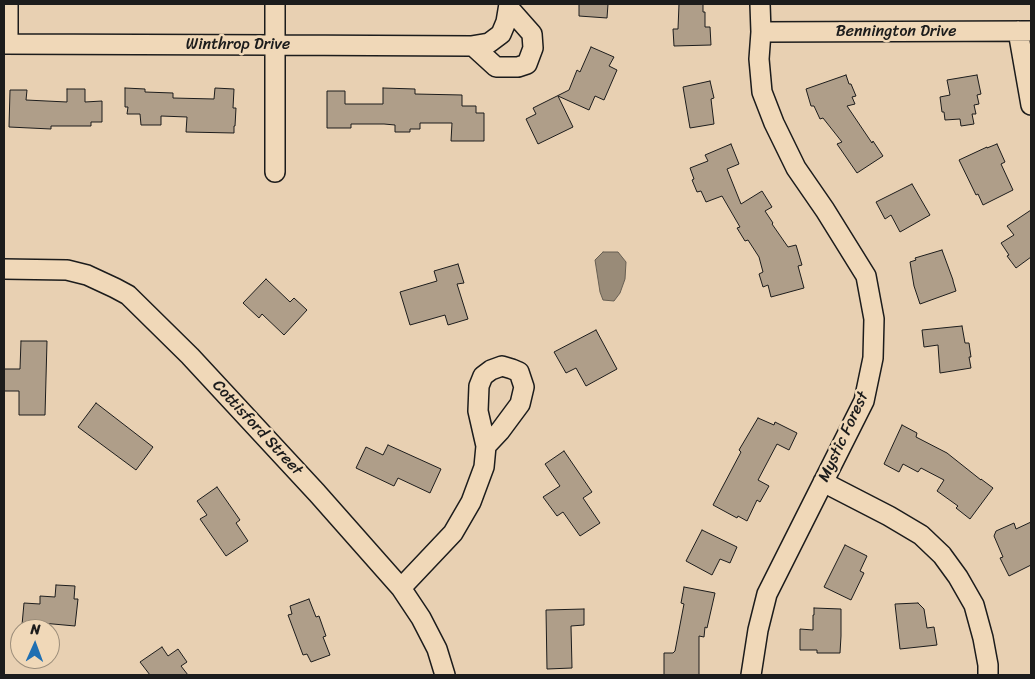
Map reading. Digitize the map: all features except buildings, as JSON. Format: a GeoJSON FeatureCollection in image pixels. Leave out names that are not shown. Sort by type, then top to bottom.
{"type":"FeatureCollection","features":[{"type":"Feature","properties":{"kind":"street"},"geometry":{"type":"LineString","coordinates":[[6,44],[8,4]]}},
{"type":"Feature","properties":{"kind":"street"},"geometry":{"type":"LineString","coordinates":[[275,4],[275,172]]}},
{"type":"Feature","properties":{"kind":"street","name":"Mystic Forest"},"geometry":{"type":"LineString","coordinates":[[751,675],[758,630],[767,594],[864,401],[873,358],[874,319],[866,276],[796,168],[774,123],[762,92],[759,59],[761,32],[760,4]]}},
{"type":"Feature","properties":{"kind":"street"},"geometry":{"type":"LineString","coordinates":[[473,46],[496,67],[518,67],[527,64],[533,48],[532,34],[509,6]]}},
{"type":"Feature","properties":{"kind":"street","name":"Winthrop Drive"},"geometry":{"type":"LineString","coordinates":[[6,44],[473,46],[488,43],[501,34],[506,22],[509,6]]}},
{"type":"Feature","properties":{"kind":"street"},"geometry":{"type":"LineString","coordinates":[[1025,31],[1031,105]]}},
{"type":"Feature","properties":{"kind":"street","name":"Bennington Drive"},"geometry":{"type":"LineString","coordinates":[[761,32],[1025,31]]}},
{"type":"Feature","properties":{"kind":"street","name":"Cottisford Street"},"geometry":{"type":"LineString","coordinates":[[4,269],[67,270],[87,275],[128,295],[190,356],[311,486],[401,588],[421,618],[437,649],[445,675]]}},
{"type":"Feature","properties":{"kind":"street"},"geometry":{"type":"LineString","coordinates":[[401,588],[453,533],[471,502],[484,467],[486,446]]}},
{"type":"Feature","properties":{"kind":"street"},"geometry":{"type":"LineString","coordinates":[[823,482],[921,535],[942,555],[958,576],[974,605],[983,638],[988,675]]}},
{"type":"Feature","properties":{"kind":"shaded area"},"geometry":{"type":"Polygon","coordinates":[[[603,252],[618,252],[626,262],[625,279],[620,293],[614,301],[603,300],[600,292],[595,260],[603,252]]]}}]}
